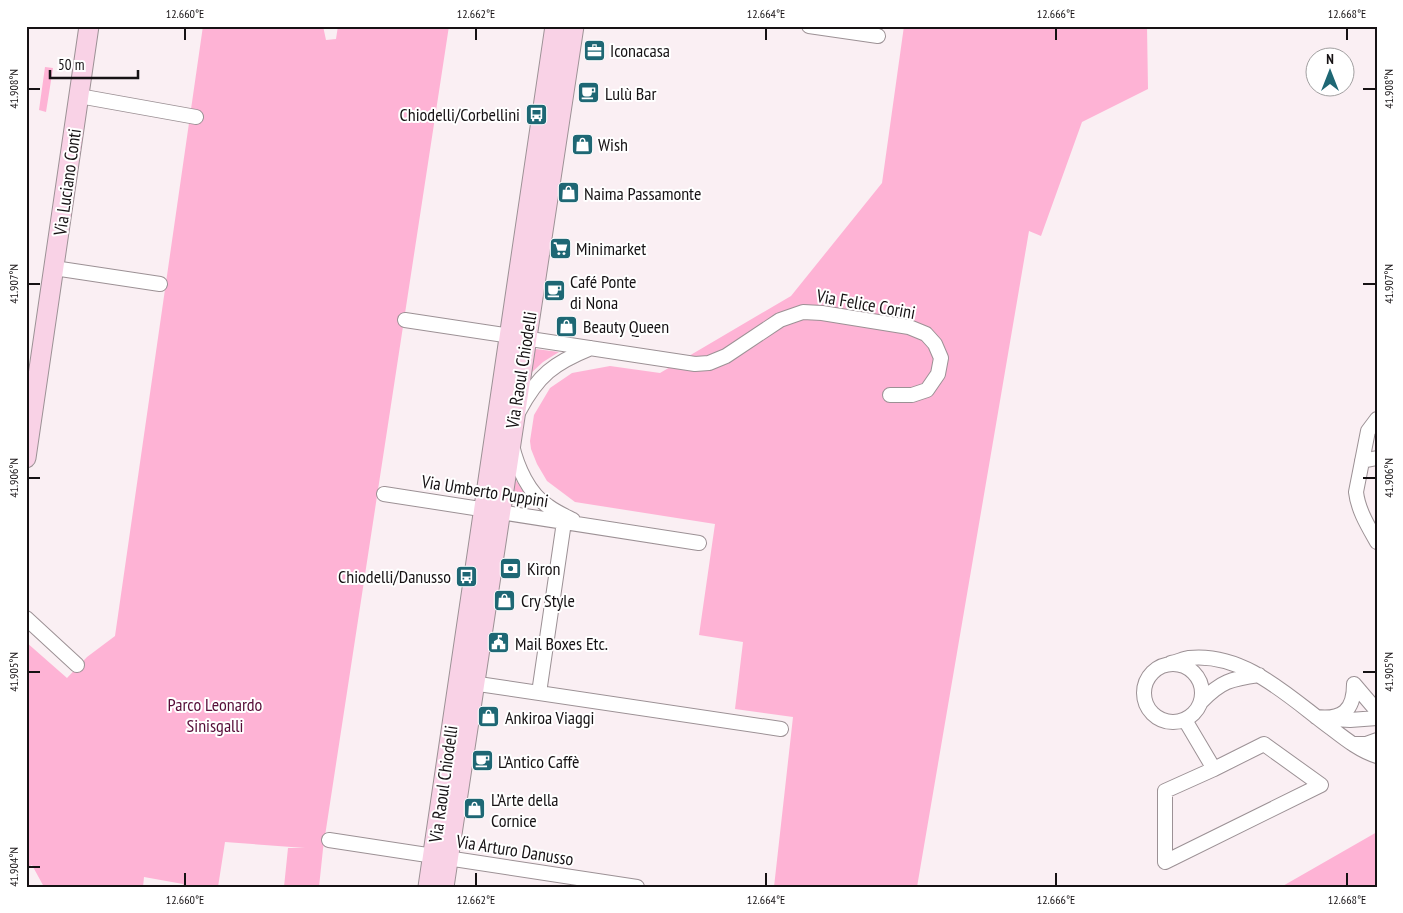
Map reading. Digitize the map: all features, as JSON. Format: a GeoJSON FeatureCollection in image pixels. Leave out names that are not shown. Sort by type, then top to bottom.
{"type":"FeatureCollection","features":[{"type":"Feature","properties":{"kind":"main road","name":"Via Luciano Conti"},"geometry":{"type":"LineString","coordinates":[[26,458],[89,26]]}},
{"type":"Feature","properties":{"kind":"main road","name":"Via Raoul Chiodelli"},"geometry":{"type":"LineString","coordinates":[[428,887],[440,857],[518,336],[555,26]]}},
{"type":"Feature","properties":{"kind":"main road","name":"Via Raoul Chiodelli"},"geometry":{"type":"LineString","coordinates":[[492,511],[512,430],[518,336],[574,26]]}},
{"type":"Feature","properties":{"kind":"main road","name":"Via Raoul Chiodelli"},"geometry":{"type":"LineString","coordinates":[[440,857],[444,887]]}},
{"type":"Feature","properties":{"kind":"street"},"geometry":{"type":"LineString","coordinates":[[810,26],[878,36]]}},
{"type":"Feature","properties":{"kind":"street"},"geometry":{"type":"LineString","coordinates":[[79,96],[196,117]]}},
{"type":"Feature","properties":{"kind":"street"},"geometry":{"type":"LineString","coordinates":[[54,268],[160,284]]}},
{"type":"Feature","properties":{"kind":"street","name":"Via Felice Corini"},"geometry":{"type":"LineString","coordinates":[[405,320],[695,364],[709,363],[726,356],[780,320],[803,312],[822,313],[909,327],[926,334],[935,344],[941,358],[938,374],[926,390],[912,395],[890,395]]}},
{"type":"Feature","properties":{"kind":"street"},"geometry":{"type":"LineString","coordinates":[[512,430],[529,393],[549,370],[572,356],[592,348]]}},
{"type":"Feature","properties":{"kind":"street"},"geometry":{"type":"LineString","coordinates":[[1377,419],[1368,431],[1356,492],[1357,502],[1377,542]]}},
{"type":"Feature","properties":{"kind":"street","name":"Via Umberto Puppini"},"geometry":{"type":"LineString","coordinates":[[512,430],[514,454],[524,476],[536,495],[547,506],[580,524]]}},
{"type":"Feature","properties":{"kind":"street"},"geometry":{"type":"LineString","coordinates":[[1362,461],[1377,458]]}},
{"type":"Feature","properties":{"kind":"street","name":"Via Umberto Puppini"},"geometry":{"type":"LineString","coordinates":[[384,494],[700,543]]}},
{"type":"Feature","properties":{"kind":"street"},"geometry":{"type":"LineString","coordinates":[[539,693],[564,522]]}},
{"type":"Feature","properties":{"kind":"street"},"geometry":{"type":"LineString","coordinates":[[26,618],[77,665]]}},
{"type":"Feature","properties":{"kind":"street"},"geometry":{"type":"LineString","coordinates":[[1171,663],[1182,664],[1194,672],[1201,684],[1203,694],[1198,709],[1185,720],[1167,722],[1158,718],[1151,713],[1143,695],[1148,676],[1161,666],[1171,663],[1189,658],[1232,662],[1259,675],[1323,718],[1353,744],[1377,756]]}},
{"type":"Feature","properties":{"kind":"street"},"geometry":{"type":"LineString","coordinates":[[1201,702],[1226,681],[1259,675]]}},
{"type":"Feature","properties":{"kind":"street"},"geometry":{"type":"LineString","coordinates":[[466,683],[781,729]]}},
{"type":"Feature","properties":{"kind":"street"},"geometry":{"type":"LineString","coordinates":[[1323,718],[1341,715],[1348,710],[1354,696],[1354,684],[1377,711]]}},
{"type":"Feature","properties":{"kind":"street"},"geometry":{"type":"LineString","coordinates":[[1323,718],[1350,720],[1377,718]]}},
{"type":"Feature","properties":{"kind":"street"},"geometry":{"type":"LineString","coordinates":[[1185,720],[1214,769]]}},
{"type":"Feature","properties":{"kind":"street"},"geometry":{"type":"LineString","coordinates":[[1353,744],[1366,744],[1377,740]]}},
{"type":"Feature","properties":{"kind":"street"},"geometry":{"type":"LineString","coordinates":[[1264,744],[1321,785],[1165,862],[1165,791],[1214,769],[1264,744]]}},
{"type":"Feature","properties":{"kind":"street","name":"Via Arturo Danusso"},"geometry":{"type":"LineString","coordinates":[[329,840],[637,887]]}},
{"type":"Feature","properties":{"kind":"green space","name":"Parco Leonardo Sinisgalli"},"geometry":{"type":"Polygon","coordinates":[[[203,26],[323,26],[326,40],[336,39],[338,26],[449,26],[323,849],[319,887],[284,887],[288,848],[305,848],[225,842],[218,887],[184,887],[183,884],[144,877],[143,887],[44,887],[32,865],[26,868],[26,642],[67,678],[87,657],[115,636],[203,26]]]}},
{"type":"Feature","properties":{"kind":"green space"},"geometry":{"type":"Polygon","coordinates":[[[904,26],[1147,26],[1148,89],[1082,122],[1041,236],[1029,231],[917,887],[774,887],[793,717],[735,709],[743,642],[699,635],[715,524],[575,502],[547,481],[537,464],[530,441],[534,415],[550,388],[572,373],[610,366],[660,373],[791,296],[882,183],[904,26]]]}},
{"type":"Feature","properties":{"kind":"green space"},"geometry":{"type":"Polygon","coordinates":[[[45,67],[53,68],[46,112],[39,110],[45,67]]]}},
{"type":"Feature","properties":{"kind":"green space"},"geometry":{"type":"Polygon","coordinates":[[[536,349],[559,352],[543,362],[530,374],[534,351],[536,349]]]}},
{"type":"Feature","properties":{"kind":"green space"},"geometry":{"type":"Polygon","coordinates":[[[515,479],[528,499],[536,506],[512,502],[515,479]]]}},
{"type":"Feature","properties":{"kind":"green space"},"geometry":{"type":"Polygon","coordinates":[[[1377,832],[1377,887],[1281,887],[1377,832]]]}},
{"type":"Feature","properties":{"kind":"place","name":"Iconacasa"},"geometry":{"type":"Point","coordinates":[594,50]}},
{"type":"Feature","properties":{"kind":"place","name":"Lulù Bar"},"geometry":{"type":"Point","coordinates":[589,93]}},
{"type":"Feature","properties":{"kind":"place","name":"Chiodelli/Corbellini"},"geometry":{"type":"Point","coordinates":[536,114]}},
{"type":"Feature","properties":{"kind":"place","name":"Wish"},"geometry":{"type":"Point","coordinates":[582,144]}},
{"type":"Feature","properties":{"kind":"place","name":"Naima Passamonte"},"geometry":{"type":"Point","coordinates":[568,193]}},
{"type":"Feature","properties":{"kind":"place","name":"Minimarket"},"geometry":{"type":"Point","coordinates":[560,248]}},
{"type":"Feature","properties":{"kind":"place","name":"Café Ponte di Nona"},"geometry":{"type":"Point","coordinates":[554,291]}},
{"type":"Feature","properties":{"kind":"place","name":"Beauty Queen"},"geometry":{"type":"Point","coordinates":[567,326]}},
{"type":"Feature","properties":{"kind":"place","name":"Kìron"},"geometry":{"type":"Point","coordinates":[511,568]}},
{"type":"Feature","properties":{"kind":"place","name":"Chiodelli/Danusso"},"geometry":{"type":"Point","coordinates":[467,576]}},
{"type":"Feature","properties":{"kind":"place","name":"Cry Style"},"geometry":{"type":"Point","coordinates":[505,600]}},
{"type":"Feature","properties":{"kind":"place","name":"Mail Boxes Etc."},"geometry":{"type":"Point","coordinates":[499,643]}},
{"type":"Feature","properties":{"kind":"place","name":"Ankiroa Viaggi"},"geometry":{"type":"Point","coordinates":[489,717]}},
{"type":"Feature","properties":{"kind":"place","name":"L’Antico Caffè"},"geometry":{"type":"Point","coordinates":[482,761]}},
{"type":"Feature","properties":{"kind":"place","name":"L’Arte della Cornice"},"geometry":{"type":"Point","coordinates":[475,809]}}]}
